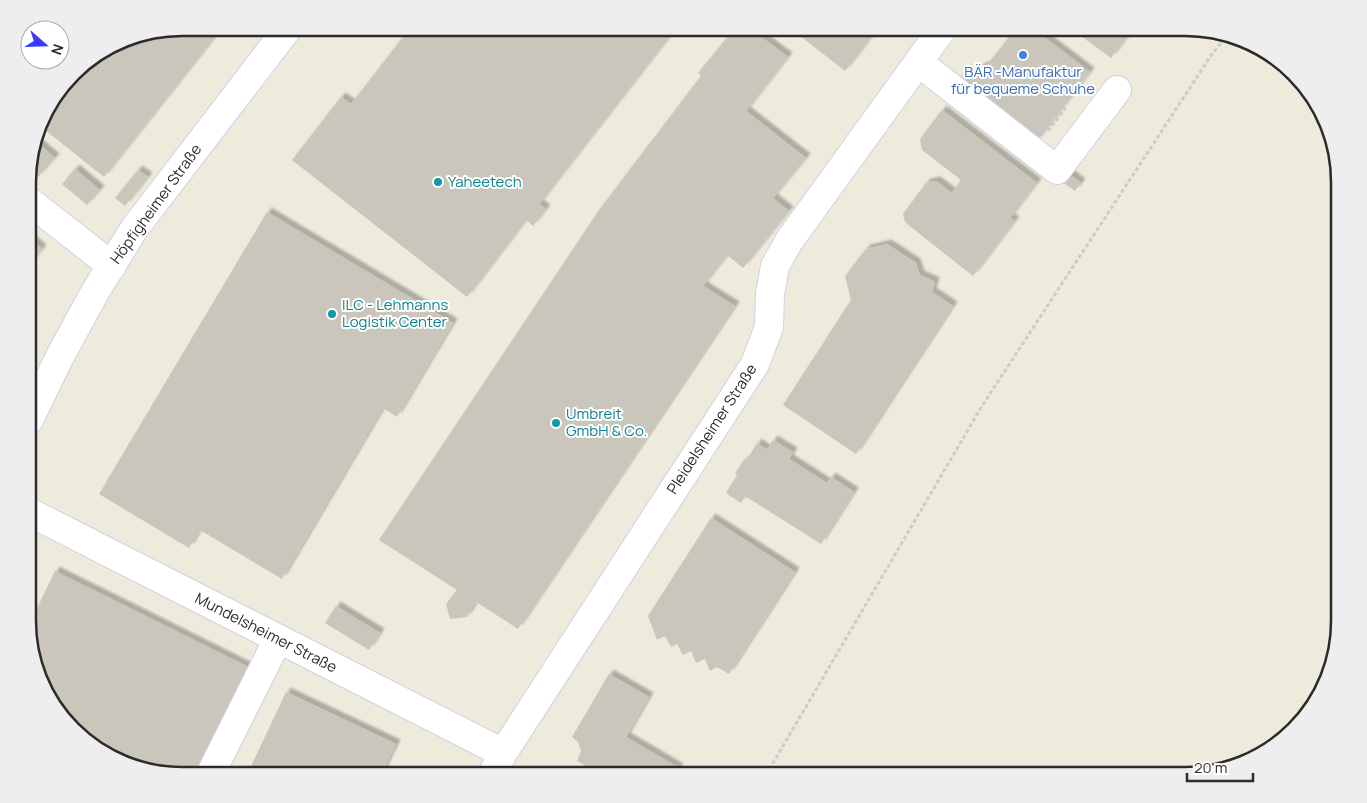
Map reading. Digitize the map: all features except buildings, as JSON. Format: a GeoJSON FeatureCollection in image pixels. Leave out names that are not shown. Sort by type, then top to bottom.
{"type":"FeatureCollection","features":[{"type":"Feature","properties":{"kind":"street","name":"Höpfigheimer Straße"},"geometry":{"type":"LineString","coordinates":[[36,406],[59,358],[134,229],[282,36]]}},
{"type":"Feature","properties":{"kind":"street","name":"Pleidelsheimer Straße"},"geometry":{"type":"LineString","coordinates":[[498,764],[755,364],[768,327],[770,294],[775,266],[789,241],[937,36]]}},
{"type":"Feature","properties":{"kind":"street"},"geometry":{"type":"LineString","coordinates":[[918,62],[1057,170],[1117,90]]}},
{"type":"Feature","properties":{"kind":"street"},"geometry":{"type":"LineString","coordinates":[[36,206],[112,266]]}},
{"type":"Feature","properties":{"kind":"street","name":"Mundelsheimer Straße"},"geometry":{"type":"LineString","coordinates":[[36,516],[278,639],[498,764]]}},
{"type":"Feature","properties":{"kind":"street"},"geometry":{"type":"LineString","coordinates":[[214,767],[278,639]]}},
{"type":"Feature","properties":{"kind":"path"},"geometry":{"type":"LineString","coordinates":[[771,766],[982,406],[1212,54],[1222,41]]}},
{"type":"Feature","properties":{"kind":"path"},"geometry":{"type":"LineString","coordinates":[[1043,137],[1065,109],[1063,107]]}},
{"type":"Feature","properties":{"kind":"place","name":"BÄR -Manufaktur für bequeme Schuhe"},"geometry":{"type":"Point","coordinates":[1023,55]}},
{"type":"Feature","properties":{"kind":"place","name":"Yaheetech"},"geometry":{"type":"Point","coordinates":[438,182]}},
{"type":"Feature","properties":{"kind":"place","name":"ILC - Lehmanns Logistik Center"},"geometry":{"type":"Point","coordinates":[332,314]}},
{"type":"Feature","properties":{"kind":"place","name":"Umbreit GmbH & Co."},"geometry":{"type":"Point","coordinates":[556,423]}}]}
